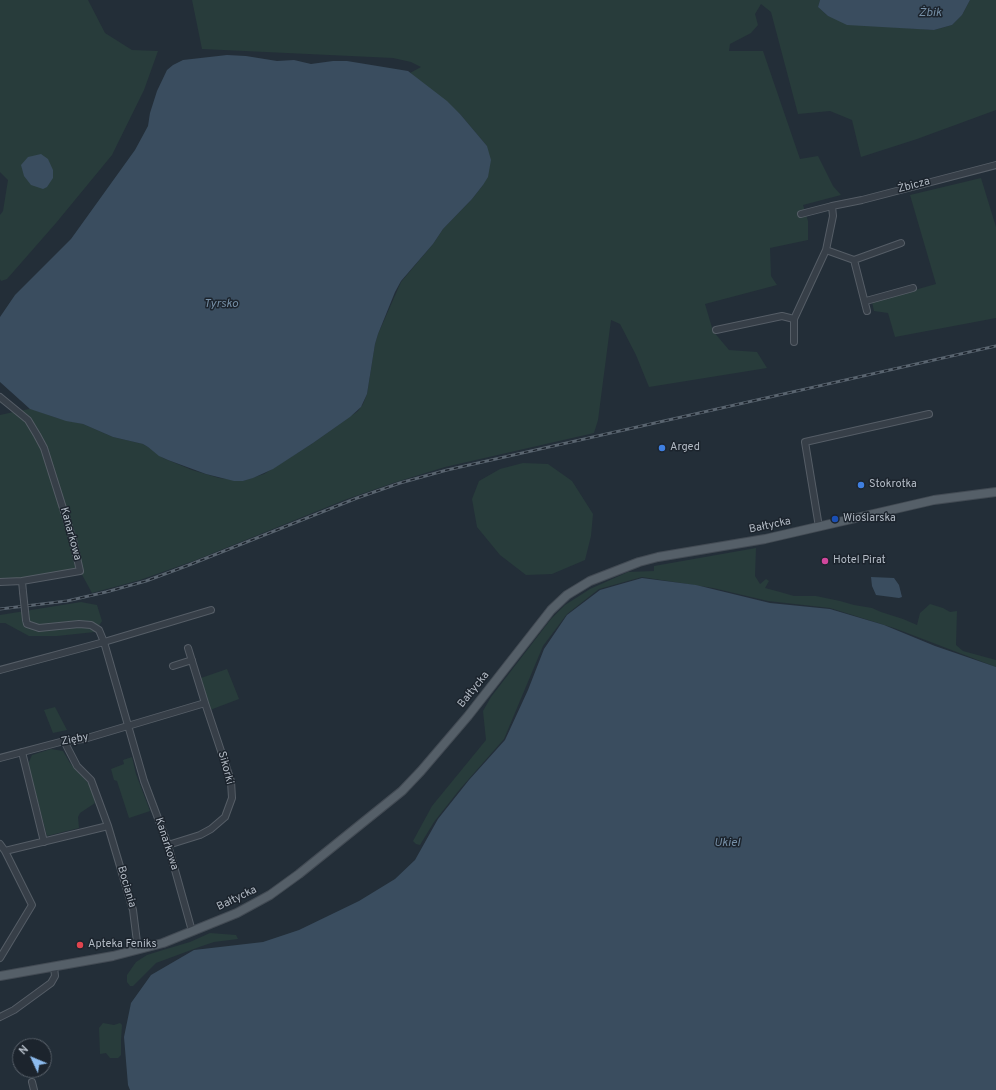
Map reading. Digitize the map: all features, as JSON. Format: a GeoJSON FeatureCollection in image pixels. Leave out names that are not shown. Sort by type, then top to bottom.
{"type":"FeatureCollection","features":[{"type":"Feature","properties":{"kind":"main road","name":"Bałtycka"},"geometry":{"type":"LineString","coordinates":[[0,976],[138,950],[163,942],[237,913],[270,895],[300,874],[402,791],[464,720],[551,610],[574,590],[599,577],[648,560],[765,539],[934,500],[996,492]]}},
{"type":"Feature","properties":{"kind":"street","name":"Żbicza"},"geometry":{"type":"LineString","coordinates":[[801,214],[862,200],[996,165]]}},
{"type":"Feature","properties":{"kind":"street"},"geometry":{"type":"LineString","coordinates":[[794,342],[794,319],[826,250],[833,216],[832,206]]}},
{"type":"Feature","properties":{"kind":"street"},"geometry":{"type":"LineString","coordinates":[[826,250],[854,260],[901,243]]}},
{"type":"Feature","properties":{"kind":"street"},"geometry":{"type":"LineString","coordinates":[[854,260],[866,301],[867,311]]}},
{"type":"Feature","properties":{"kind":"street"},"geometry":{"type":"LineString","coordinates":[[866,301],[913,288]]}},
{"type":"Feature","properties":{"kind":"street"},"geometry":{"type":"LineString","coordinates":[[716,330],[782,316],[794,319]]}},
{"type":"Feature","properties":{"kind":"street","name":"Kanarkowa"},"geometry":{"type":"LineString","coordinates":[[0,397],[28,420],[44,448],[73,540],[80,571],[22,581],[26,624],[39,628],[79,624],[91,625],[99,630],[104,642],[144,781],[168,845],[192,931]]}},
{"type":"Feature","properties":{"kind":"street"},"geometry":{"type":"LineString","coordinates":[[819,526],[805,442],[929,414]]}},
{"type":"Feature","properties":{"kind":"street"},"geometry":{"type":"LineString","coordinates":[[0,582],[22,581]]}},
{"type":"Feature","properties":{"kind":"street"},"geometry":{"type":"LineString","coordinates":[[0,670],[104,642],[210,610]]}},
{"type":"Feature","properties":{"kind":"street","name":"Sikorki"},"geometry":{"type":"LineString","coordinates":[[168,845],[200,835],[211,829],[225,817],[232,798],[230,782],[188,648]]}},
{"type":"Feature","properties":{"kind":"street"},"geometry":{"type":"LineString","coordinates":[[173,666],[192,660]]}},
{"type":"Feature","properties":{"kind":"street"},"geometry":{"type":"LineString","coordinates":[[128,725],[205,704]]}},
{"type":"Feature","properties":{"kind":"street","name":"Zięby"},"geometry":{"type":"LineString","coordinates":[[0,758],[64,741],[84,739],[128,725]]}},
{"type":"Feature","properties":{"kind":"street","name":"Bociania"},"geometry":{"type":"LineString","coordinates":[[64,741],[77,766],[91,780],[108,826],[133,910],[138,950]]}},
{"type":"Feature","properties":{"kind":"street"},"geometry":{"type":"LineString","coordinates":[[22,752],[44,842]]}},
{"type":"Feature","properties":{"kind":"street"},"geometry":{"type":"LineString","coordinates":[[5,851],[108,826]]}},
{"type":"Feature","properties":{"kind":"street"},"geometry":{"type":"LineString","coordinates":[[0,844],[32,905],[0,958]]}},
{"type":"Feature","properties":{"kind":"street"},"geometry":{"type":"LineString","coordinates":[[0,1017],[14,1010],[51,982],[55,976],[54,967]]}},
{"type":"Feature","properties":{"kind":"street"},"geometry":{"type":"LineString","coordinates":[[32,1082],[34,1090]]}},
{"type":"Feature","properties":{"kind":"green space"},"geometry":{"type":"Polygon","coordinates":[[[0,0],[88,0],[105,33],[132,50],[158,51],[144,90],[112,155],[56,223],[7,279],[1,281],[0,215],[3,211],[8,180],[0,172],[0,0]]]}},
{"type":"Feature","properties":{"kind":"green space"},"geometry":{"type":"Polygon","coordinates":[[[192,0],[820,0],[818,7],[828,16],[881,26],[934,30],[952,25],[962,15],[970,0],[996,0],[996,110],[917,139],[861,157],[852,120],[830,111],[798,114],[771,12],[761,4],[755,14],[758,25],[751,33],[730,44],[729,51],[763,51],[800,159],[818,156],[833,186],[841,195],[803,205],[808,221],[808,240],[770,248],[771,276],[777,285],[705,304],[713,331],[729,350],[757,352],[767,368],[649,387],[636,355],[620,324],[611,320],[598,420],[594,433],[445,467],[393,483],[347,499],[196,560],[140,580],[92,593],[80,571],[22,581],[0,579],[0,415],[30,409],[35,410],[57,418],[83,424],[113,437],[143,444],[163,458],[192,470],[219,478],[243,481],[264,474],[313,443],[358,411],[367,394],[378,334],[401,282],[433,244],[443,229],[472,199],[483,185],[487,146],[460,114],[410,73],[421,67],[411,62],[393,58],[202,49],[192,0]]]}},
{"type":"Feature","properties":{"kind":"green space"},"geometry":{"type":"Polygon","coordinates":[[[981,178],[996,227],[996,318],[895,337],[888,313],[874,311],[872,302],[936,284],[910,195],[981,178]]]}},
{"type":"Feature","properties":{"kind":"green space"},"geometry":{"type":"Polygon","coordinates":[[[523,463],[548,464],[572,481],[593,514],[591,536],[585,560],[552,574],[526,575],[500,555],[477,527],[472,499],[479,481],[500,469],[523,463]]]}},
{"type":"Feature","properties":{"kind":"green space"},"geometry":{"type":"Polygon","coordinates":[[[756,548],[755,576],[760,584],[766,579],[769,581],[765,588],[794,596],[816,596],[872,608],[917,625],[920,613],[930,604],[950,612],[957,611],[956,645],[963,651],[996,660],[996,667],[894,628],[830,608],[768,601],[713,588],[642,577],[599,589],[567,614],[543,646],[504,739],[460,789],[434,822],[420,845],[413,841],[432,806],[486,740],[483,711],[491,697],[551,619],[565,605],[590,589],[628,572],[654,571],[654,566],[756,548]]]}},
{"type":"Feature","properties":{"kind":"green space"},"geometry":{"type":"Polygon","coordinates":[[[81,602],[97,605],[102,621],[95,632],[57,636],[29,636],[5,623],[0,623],[0,615],[81,602]]]}},
{"type":"Feature","properties":{"kind":"green space"},"geometry":{"type":"Polygon","coordinates":[[[227,669],[239,699],[210,710],[201,678],[227,669]]]}},
{"type":"Feature","properties":{"kind":"green space"},"geometry":{"type":"Polygon","coordinates":[[[55,707],[67,730],[53,733],[44,710],[55,707]]]}},
{"type":"Feature","properties":{"kind":"green space"},"geometry":{"type":"Polygon","coordinates":[[[51,749],[63,751],[70,763],[91,786],[95,803],[80,813],[78,817],[79,828],[47,836],[28,764],[32,755],[51,749]]]}},
{"type":"Feature","properties":{"kind":"green space"},"geometry":{"type":"Polygon","coordinates":[[[132,757],[136,774],[150,811],[129,818],[117,781],[114,780],[111,769],[124,764],[123,760],[132,757]]]}},
{"type":"Feature","properties":{"kind":"green space"},"geometry":{"type":"Polygon","coordinates":[[[210,933],[236,935],[238,939],[214,942],[156,963],[133,986],[130,986],[127,982],[127,975],[136,962],[147,955],[190,942],[210,933]]]}},
{"type":"Feature","properties":{"kind":"green space"},"geometry":{"type":"Polygon","coordinates":[[[103,1023],[114,1025],[120,1023],[122,1025],[121,1055],[118,1058],[110,1058],[106,1053],[100,1054],[99,1028],[103,1023]]]}},
{"type":"Feature","properties":{"kind":"water","name":"Żbik"},"geometry":{"type":"Polygon","coordinates":[[[820,0],[970,0],[962,15],[952,25],[934,30],[847,25],[828,16],[818,7],[820,0]]]}},
{"type":"Feature","properties":{"kind":"water","name":"Tyrsko"},"geometry":{"type":"Polygon","coordinates":[[[227,55],[246,56],[277,61],[294,60],[311,64],[347,61],[408,71],[447,101],[460,114],[487,146],[491,160],[488,177],[483,185],[472,199],[443,229],[433,244],[401,281],[395,292],[375,344],[367,394],[361,407],[350,417],[273,469],[243,481],[234,481],[206,474],[159,456],[143,444],[113,437],[83,424],[66,421],[30,409],[0,382],[0,317],[15,295],[71,239],[135,150],[148,126],[150,113],[157,91],[167,70],[183,60],[227,55]]]}},
{"type":"Feature","properties":{"kind":"water"},"geometry":{"type":"Polygon","coordinates":[[[41,154],[48,159],[53,170],[53,178],[47,187],[43,189],[31,185],[24,176],[21,165],[28,157],[41,154]]]}},
{"type":"Feature","properties":{"kind":"water"},"geometry":{"type":"Polygon","coordinates":[[[871,577],[894,578],[899,585],[902,597],[899,598],[876,595],[872,586],[871,577]]]}},
{"type":"Feature","properties":{"kind":"water","name":"Ukiel"},"geometry":{"type":"Polygon","coordinates":[[[642,578],[696,585],[770,603],[830,609],[884,625],[935,646],[996,667],[996,1090],[130,1090],[128,1085],[124,1037],[131,1003],[151,975],[194,950],[263,942],[299,930],[359,901],[395,879],[415,860],[438,819],[469,780],[505,740],[528,690],[544,649],[567,615],[600,590],[642,578]]]}},
{"type":"Feature","properties":{"kind":"railway"},"geometry":{"type":"LineString","coordinates":[[0,609],[67,601],[146,581],[357,498],[400,483],[447,470],[996,346]]}},
{"type":"Feature","properties":{"kind":"place","name":"Arged"},"geometry":{"type":"Point","coordinates":[662,448]}},
{"type":"Feature","properties":{"kind":"place","name":"Stokrotka"},"geometry":{"type":"Point","coordinates":[861,485]}},
{"type":"Feature","properties":{"kind":"place","name":"Wioślarska"},"geometry":{"type":"Point","coordinates":[835,519]}},
{"type":"Feature","properties":{"kind":"place","name":"Hotel Pirat"},"geometry":{"type":"Point","coordinates":[825,561]}},
{"type":"Feature","properties":{"kind":"place","name":"Apteka Feniks"},"geometry":{"type":"Point","coordinates":[80,945]}}]}
